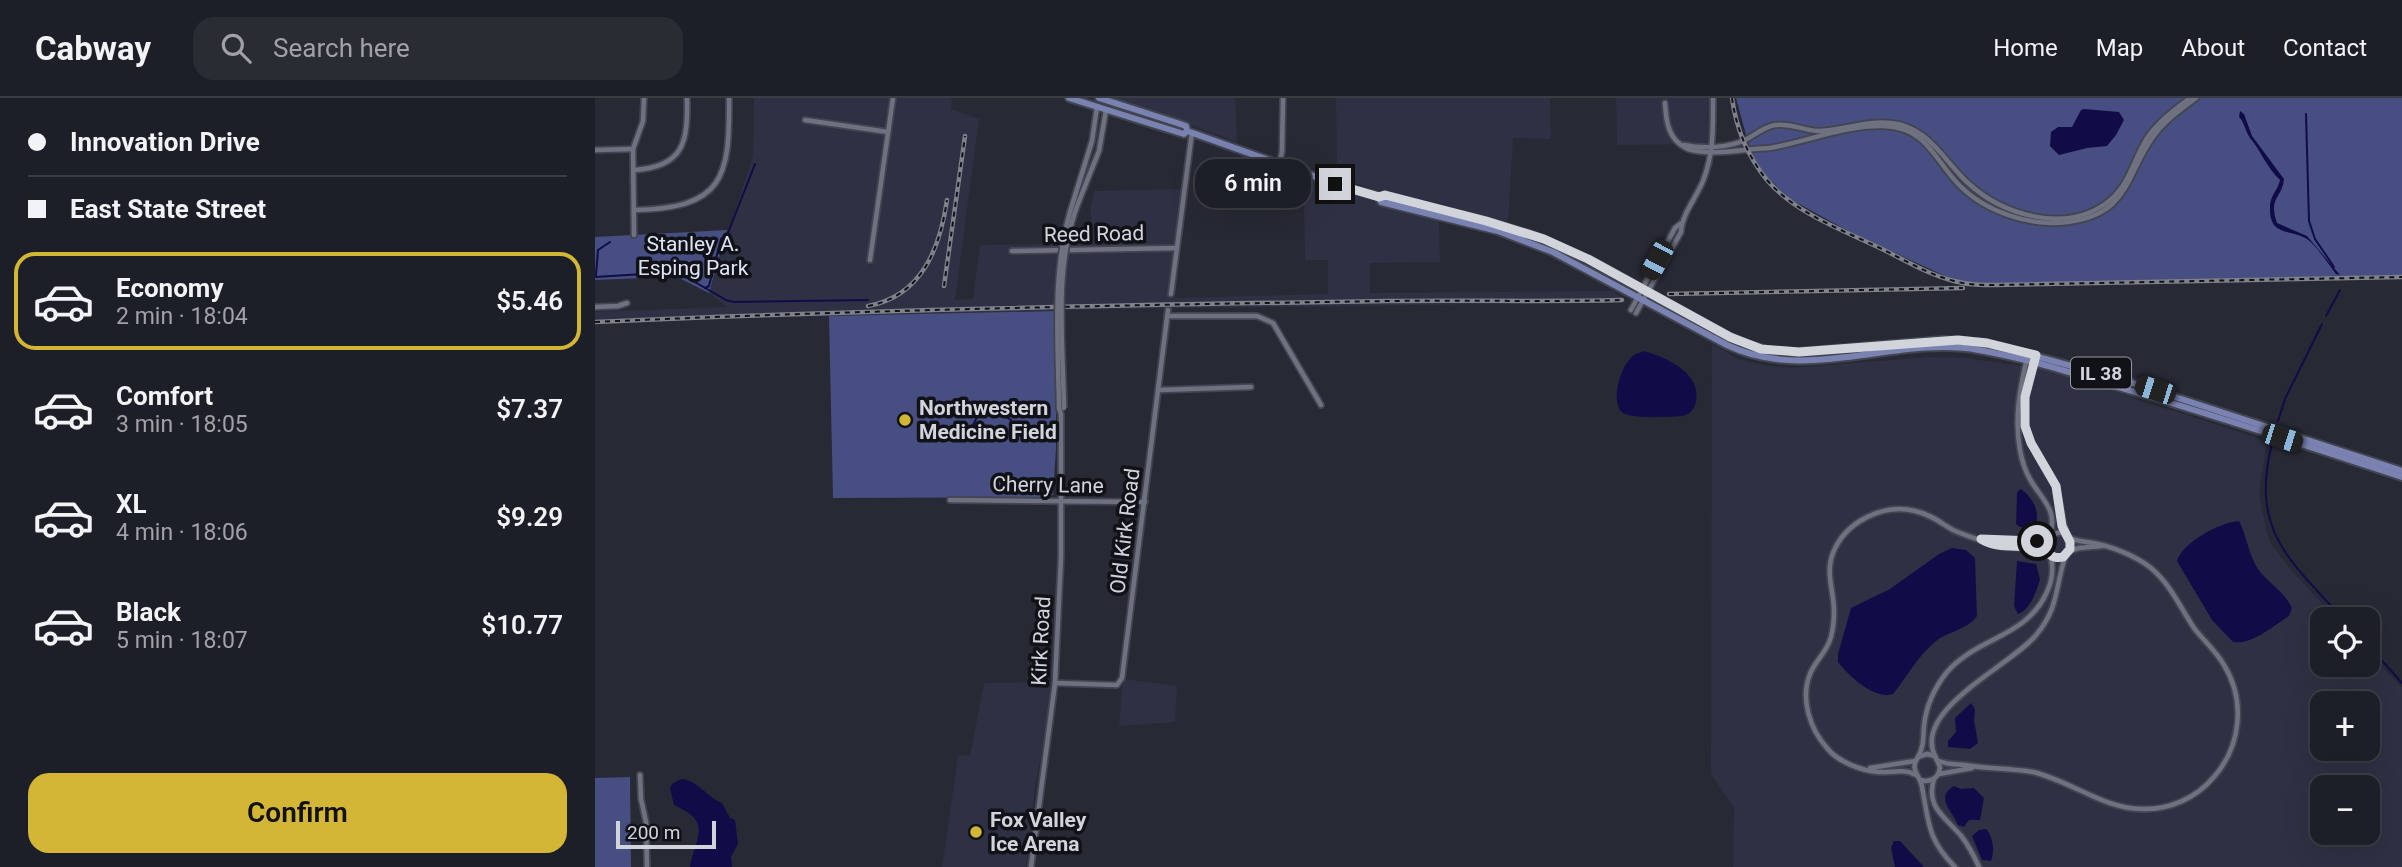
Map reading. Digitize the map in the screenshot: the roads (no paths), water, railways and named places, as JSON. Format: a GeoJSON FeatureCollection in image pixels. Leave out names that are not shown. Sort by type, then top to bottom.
{"type":"FeatureCollection","features":[{"type":"Feature","properties":{"kind":"main road","name":"IL 38"},"geometry":{"type":"LineString","coordinates":[[1069,98],[1184,134],[1190,132]]}},
{"type":"Feature","properties":{"kind":"main road","name":"IL 38"},"geometry":{"type":"LineString","coordinates":[[1102,99],[1186,126],[1190,132],[1379,197],[1385,195],[1532,235],[1577,254],[1730,337],[1770,351],[1806,352],[1958,340],[1987,343],[2130,382],[2402,471]]}},
{"type":"Feature","properties":{"kind":"main road"},"geometry":{"type":"LineString","coordinates":[[1097,106],[1102,99]]}},
{"type":"Feature","properties":{"kind":"main road"},"geometry":{"type":"LineString","coordinates":[[1102,99],[1106,109]]}},
{"type":"Feature","properties":{"kind":"main road","name":"IL 38"},"geometry":{"type":"LineString","coordinates":[[1379,197],[1381,202],[1487,228],[1523,240],[1583,266],[1727,345],[1767,359],[1798,361],[1954,348],[1979,350],[2240,424],[2402,477]]}},
{"type":"Feature","properties":{"kind":"street"},"geometry":{"type":"LineString","coordinates":[[634,235],[632,149],[643,121],[644,98]]}},
{"type":"Feature","properties":{"kind":"street"},"geometry":{"type":"LineString","coordinates":[[633,170],[650,169],[665,164],[678,153],[686,138],[687,98]]}},
{"type":"Feature","properties":{"kind":"street"},"geometry":{"type":"LineString","coordinates":[[634,210],[679,206],[703,196],[715,184],[724,168],[729,150],[729,98]]}},
{"type":"Feature","properties":{"kind":"street"},"geometry":{"type":"LineString","coordinates":[[870,260],[893,98]]}},
{"type":"Feature","properties":{"kind":"street"},"geometry":{"type":"LineString","coordinates":[[1279,163],[1282,151],[1283,98]]}},
{"type":"Feature","properties":{"kind":"street"},"geometry":{"type":"LineString","coordinates":[[1633,311],[1675,228],[1681,224],[1702,184],[1713,149],[1713,98]]}},
{"type":"Feature","properties":{"kind":"street"},"geometry":{"type":"LineString","coordinates":[[1713,149],[1748,138],[1774,125],[1792,125],[1818,131],[1874,123],[1903,125],[1927,138],[1968,183],[1995,201],[2023,214],[2061,218],[2094,211],[2115,197],[2124,186],[2148,136],[2164,118],[2190,98]]}},
{"type":"Feature","properties":{"kind":"street"},"geometry":{"type":"LineString","coordinates":[[1665,103],[1668,129],[1679,143],[1727,154],[1874,127],[1897,128],[1910,132],[1929,145],[1960,186],[1981,203],[2028,220],[2068,222],[2094,215],[2118,199],[2158,130],[2196,98]]}},
{"type":"Feature","properties":{"kind":"street"},"geometry":{"type":"LineString","coordinates":[[1077,200],[1093,141],[1097,106]]}},
{"type":"Feature","properties":{"kind":"street"},"geometry":{"type":"LineString","coordinates":[[1077,200],[1100,147],[1106,109]]}},
{"type":"Feature","properties":{"kind":"street"},"geometry":{"type":"LineString","coordinates":[[806,120],[888,132]]}},
{"type":"Feature","properties":{"kind":"street"},"geometry":{"type":"LineString","coordinates":[[1171,294],[1190,132]]}},
{"type":"Feature","properties":{"kind":"street"},"geometry":{"type":"LineString","coordinates":[[1748,138],[1752,149]]}},
{"type":"Feature","properties":{"kind":"street"},"geometry":{"type":"LineString","coordinates":[[595,150],[632,149]]}},
{"type":"Feature","properties":{"kind":"street","name":"Kirk Road"},"geometry":{"type":"LineString","coordinates":[[1031,867],[1055,683],[1062,501],[1063,269],[1077,200]]}},
{"type":"Feature","properties":{"kind":"street","name":"Reed Road"},"geometry":{"type":"LineString","coordinates":[[1012,251],[1177,248]]}},
{"type":"Feature","properties":{"kind":"street"},"geometry":{"type":"LineString","coordinates":[[595,307],[627,303]]}},
{"type":"Feature","properties":{"kind":"street","name":"Old Kirk Road"},"geometry":{"type":"LineString","coordinates":[[1055,683],[1121,683],[1167,313],[1258,316],[1273,323],[1321,405]]}},
{"type":"Feature","properties":{"kind":"street"},"geometry":{"type":"LineString","coordinates":[[1981,539],[2026,542],[2057,532],[2067,536],[2077,541],[2097,543],[2136,558],[2159,576],[2175,594],[2200,635],[2224,665],[2235,692],[2238,714],[2234,740],[2226,760],[2210,782],[2196,793],[2173,804],[2149,809],[2125,808],[2043,775],[2008,769],[1972,768],[1939,761],[1935,756],[1932,738],[1948,707],[2025,646],[2045,624],[2057,596],[2071,544],[2067,536],[2056,486],[2031,443],[2025,426],[2025,397],[2032,354]]}},
{"type":"Feature","properties":{"kind":"street"},"geometry":{"type":"LineString","coordinates":[[2030,363],[2018,401],[2019,447],[2027,473],[2051,510],[2053,526],[2045,551]]}},
{"type":"Feature","properties":{"kind":"street"},"geometry":{"type":"LineString","coordinates":[[1159,390],[1251,387]]}},
{"type":"Feature","properties":{"kind":"street","name":"Cherry Lane"},"geometry":{"type":"LineString","coordinates":[[950,499],[1145,502]]}},
{"type":"Feature","properties":{"kind":"street"},"geometry":{"type":"LineString","coordinates":[[1916,775],[1905,771],[1877,772],[1845,762],[1832,753],[1817,735],[1809,718],[1807,702],[1808,681],[1830,640],[1833,625],[1834,610],[1829,582],[1833,553],[1845,534],[1858,522],[1884,510],[1915,510],[1959,533],[1997,545],[2045,551],[2051,557],[2053,567],[2050,586],[2031,617],[2012,631],[1968,653],[1942,679],[1926,713],[1922,749],[1913,768],[1920,780],[1931,832],[1940,849],[1955,867]]}},
{"type":"Feature","properties":{"kind":"street"},"geometry":{"type":"LineString","coordinates":[[2051,557],[2060,558],[2079,548],[2102,546]]}},
{"type":"Feature","properties":{"kind":"street"},"geometry":{"type":"LineString","coordinates":[[1869,769],[1917,759],[1927,754],[1935,756]]}},
{"type":"Feature","properties":{"kind":"street"},"geometry":{"type":"LineString","coordinates":[[1939,761],[1931,792],[1935,806],[1970,848],[1979,867]]}},
{"type":"Feature","properties":{"kind":"street"},"geometry":{"type":"LineString","coordinates":[[1920,780],[1927,781],[1936,776],[1972,768]]}},
{"type":"Feature","properties":{"kind":"street"},"geometry":{"type":"LineString","coordinates":[[640,775],[641,799],[646,821],[647,867]]}},
{"type":"Feature","properties":{"kind":"waterway"},"geometry":{"type":"LineString","coordinates":[[2306,114],[2309,221],[2315,239],[2334,267]]}},
{"type":"Feature","properties":{"kind":"waterway"},"geometry":{"type":"LineString","coordinates":[[705,288],[709,286],[721,239],[728,233],[755,164]]}},
{"type":"Feature","properties":{"kind":"waterway"},"geometry":{"type":"LineString","coordinates":[[596,275],[598,250],[610,242]]}},
{"type":"Feature","properties":{"kind":"waterway"},"geometry":{"type":"LineString","coordinates":[[595,277],[681,274],[734,302],[868,300]]}},
{"type":"Feature","properties":{"kind":"waterway"},"geometry":{"type":"LineString","coordinates":[[2326,316],[2340,290]]}},
{"type":"Feature","properties":{"kind":"waterway"},"geometry":{"type":"LineString","coordinates":[[2278,421],[2285,399],[2322,324]]}},
{"type":"Feature","properties":{"kind":"waterway"},"geometry":{"type":"LineString","coordinates":[[971,429],[983,405]]}},
{"type":"Feature","properties":{"kind":"waterway"},"geometry":{"type":"LineString","coordinates":[[991,407],[991,410],[994,409],[1011,420]]}},
{"type":"Feature","properties":{"kind":"waterway"},"geometry":{"type":"LineString","coordinates":[[1012,424],[1014,431],[1019,432]]}},
{"type":"Feature","properties":{"kind":"waterway"},"geometry":{"type":"LineString","coordinates":[[2272,443],[2266,500],[2271,522],[2291,561],[2332,607]]}},
{"type":"Feature","properties":{"kind":"waterway"},"geometry":{"type":"LineString","coordinates":[[2380,658],[2402,683]]}},
{"type":"Feature","properties":{"kind":"railway"},"geometry":{"type":"LineString","coordinates":[[1732,98],[1736,120],[1749,152],[1760,171],[1779,192],[1807,213],[1928,272],[1954,281],[1997,285],[2402,277]]}},
{"type":"Feature","properties":{"kind":"railway"},"geometry":{"type":"LineString","coordinates":[[944,286],[965,136]]}},
{"type":"Feature","properties":{"kind":"railway"},"geometry":{"type":"LineString","coordinates":[[868,306],[887,301],[915,281],[933,252],[947,200]]}},
{"type":"Feature","properties":{"kind":"railway"},"geometry":{"type":"LineString","coordinates":[[1669,294],[1963,288]]}},
{"type":"Feature","properties":{"kind":"railway"},"geometry":{"type":"LineString","coordinates":[[595,322],[1092,306],[1622,300]]}},
{"type":"Feature","properties":{"kind":"place","name":"Northwestern Medicine Field"},"geometry":{"type":"Point","coordinates":[905,420]}},
{"type":"Feature","properties":{"kind":"place","name":"Fox Valley Ice Arena"},"geometry":{"type":"Point","coordinates":[976,832]}},
{"type":"Feature","properties":{"kind":"park label","name":"Stanley A. Esping Park"},"geometry":{"type":"Point","coordinates":[693,256]}}]}
